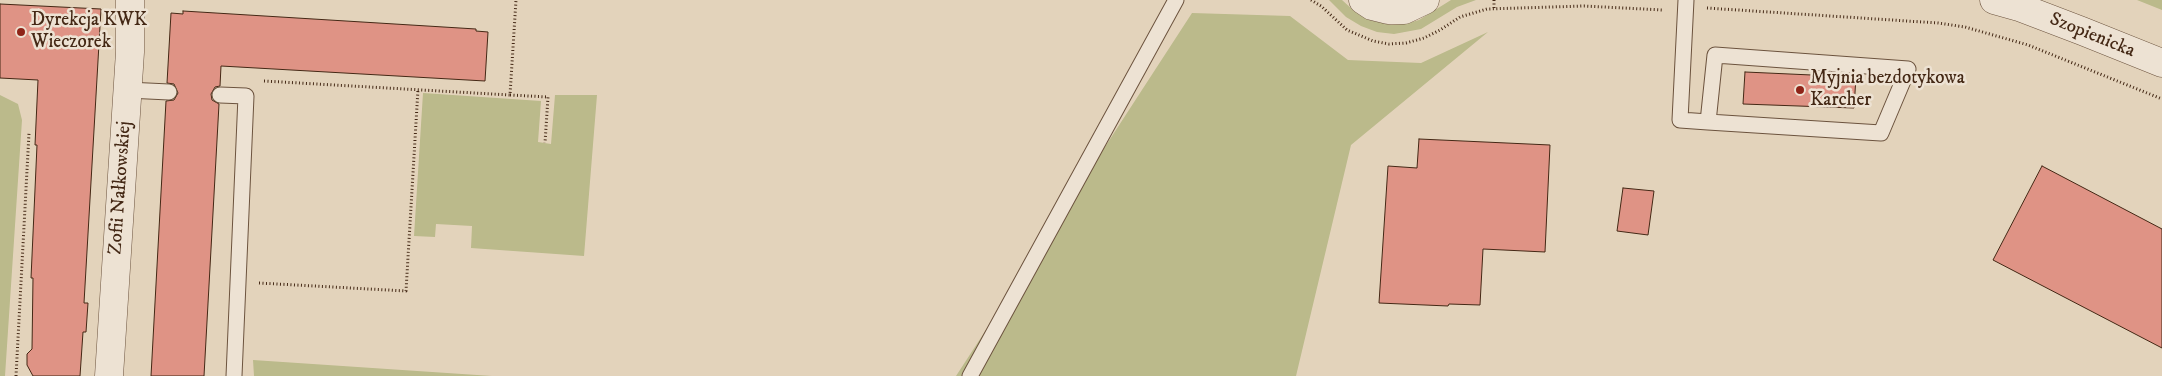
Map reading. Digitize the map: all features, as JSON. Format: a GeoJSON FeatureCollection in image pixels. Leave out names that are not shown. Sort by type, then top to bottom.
{"type":"FeatureCollection","features":[{"type":"Feature","properties":{"kind":"street","name":"Zofii Nałkowskiej"},"geometry":{"type":"LineString","coordinates":[[110,376],[128,90],[130,0]]}},
{"type":"Feature","properties":{"kind":"street"},"geometry":{"type":"LineString","coordinates":[[1362,0],[1372,6],[1388,10],[1404,10],[1425,0]]}},
{"type":"Feature","properties":{"kind":"street","name":"Szopienicka"},"geometry":{"type":"LineString","coordinates":[[1994,0],[2019,7],[2162,63]]}},
{"type":"Feature","properties":{"kind":"lane"},"geometry":{"type":"LineString","coordinates":[[970,376],[1176,0]]}},
{"type":"Feature","properties":{"kind":"lane"},"geometry":{"type":"LineString","coordinates":[[1686,5],[1680,120],[1708,122],[1881,133],[1908,69],[1715,55],[1708,122]]}},
{"type":"Feature","properties":{"kind":"lane"},"geometry":{"type":"LineString","coordinates":[[128,90],[169,92]]}},
{"type":"Feature","properties":{"kind":"lane"},"geometry":{"type":"LineString","coordinates":[[220,95],[246,96],[234,376]]}},
{"type":"Feature","properties":{"kind":"path"},"geometry":{"type":"LineString","coordinates":[[510,95],[516,0]]}},
{"type":"Feature","properties":{"kind":"path"},"geometry":{"type":"LineString","coordinates":[[1311,0],[1321,6],[1347,30],[1373,41],[1389,44],[1406,43],[1424,38],[1465,14],[1494,9],[1686,5]]}},
{"type":"Feature","properties":{"kind":"path"},"geometry":{"type":"LineString","coordinates":[[1494,0],[1494,9]]}},
{"type":"Feature","properties":{"kind":"path"},"geometry":{"type":"LineString","coordinates":[[1707,8],[1938,22],[1965,27],[2028,45],[2162,100]]}},
{"type":"Feature","properties":{"kind":"path"},"geometry":{"type":"LineString","coordinates":[[259,80],[548,97],[545,143]]}},
{"type":"Feature","properties":{"kind":"path"},"geometry":{"type":"LineString","coordinates":[[238,282],[406,291],[418,90]]}},
{"type":"Feature","properties":{"kind":"path"},"geometry":{"type":"LineString","coordinates":[[16,376],[29,133]]}},
{"type":"Feature","properties":{"kind":"shaded area"},"geometry":{"type":"Polygon","coordinates":[[[1329,0],[1342,0],[1369,20],[1391,25],[1419,20],[1451,0],[1476,0],[1457,7],[1421,29],[1394,34],[1377,32],[1361,26],[1346,17],[1329,0]]]}},
{"type":"Feature","properties":{"kind":"shaded area"},"geometry":{"type":"Polygon","coordinates":[[[2137,0],[2162,0],[2162,10],[2137,0]]]}},
{"type":"Feature","properties":{"kind":"shaded area"},"geometry":{"type":"Polygon","coordinates":[[[1192,13],[1290,16],[1348,60],[1421,63],[1488,32],[1351,145],[1296,376],[956,376],[1192,13]]]}},
{"type":"Feature","properties":{"kind":"shaded area"},"geometry":{"type":"Polygon","coordinates":[[[423,93],[541,101],[538,142],[551,144],[555,95],[597,95],[584,256],[471,248],[472,226],[436,224],[435,237],[414,236],[423,93]]]}},
{"type":"Feature","properties":{"kind":"shaded area"},"geometry":{"type":"Polygon","coordinates":[[[0,95],[18,104],[22,120],[5,376],[0,376],[0,95]]]}},
{"type":"Feature","properties":{"kind":"shaded area"},"geometry":{"type":"Polygon","coordinates":[[[253,360],[492,376],[254,376],[253,360]]]}},
{"type":"Feature","properties":{"kind":"building"},"geometry":{"type":"Polygon","coordinates":[[[0,4],[101,9],[84,303],[88,303],[86,332],[83,332],[80,376],[33,376],[27,365],[27,354],[32,349],[33,278],[31,278],[38,80],[0,78],[0,4]]]}},
{"type":"Feature","properties":{"kind":"building"},"geometry":{"type":"Polygon","coordinates":[[[183,11],[476,29],[476,31],[488,32],[485,81],[221,66],[220,86],[215,87],[211,94],[212,100],[219,104],[204,376],[151,376],[166,101],[174,100],[178,93],[174,84],[167,83],[171,13],[183,14],[183,11]]]}},
{"type":"Feature","properties":{"kind":"building","name":"Myjnia bezdotykowa Karcher"},"geometry":{"type":"Polygon","coordinates":[[[1745,72],[1856,77],[1854,108],[1743,104],[1745,72]]]}},
{"type":"Feature","properties":{"kind":"building"},"geometry":{"type":"Polygon","coordinates":[[[1419,139],[1550,145],[1545,252],[1483,249],[1480,305],[1449,304],[1448,306],[1379,303],[1388,166],[1417,168],[1419,139]]]}},
{"type":"Feature","properties":{"kind":"building"},"geometry":{"type":"Polygon","coordinates":[[[2042,166],[2162,229],[2162,348],[1993,260],[2042,166]]]}},
{"type":"Feature","properties":{"kind":"building"},"geometry":{"type":"Polygon","coordinates":[[[1623,188],[1654,191],[1648,235],[1617,231],[1623,188]]]}},
{"type":"Feature","properties":{"kind":"place","name":"Dyrekcja KWK Wieczorek"},"geometry":{"type":"Point","coordinates":[21,32]}},
{"type":"Feature","properties":{"kind":"place","name":"Myjnia bezdotykowa Karcher"},"geometry":{"type":"Point","coordinates":[1800,90]}}]}
